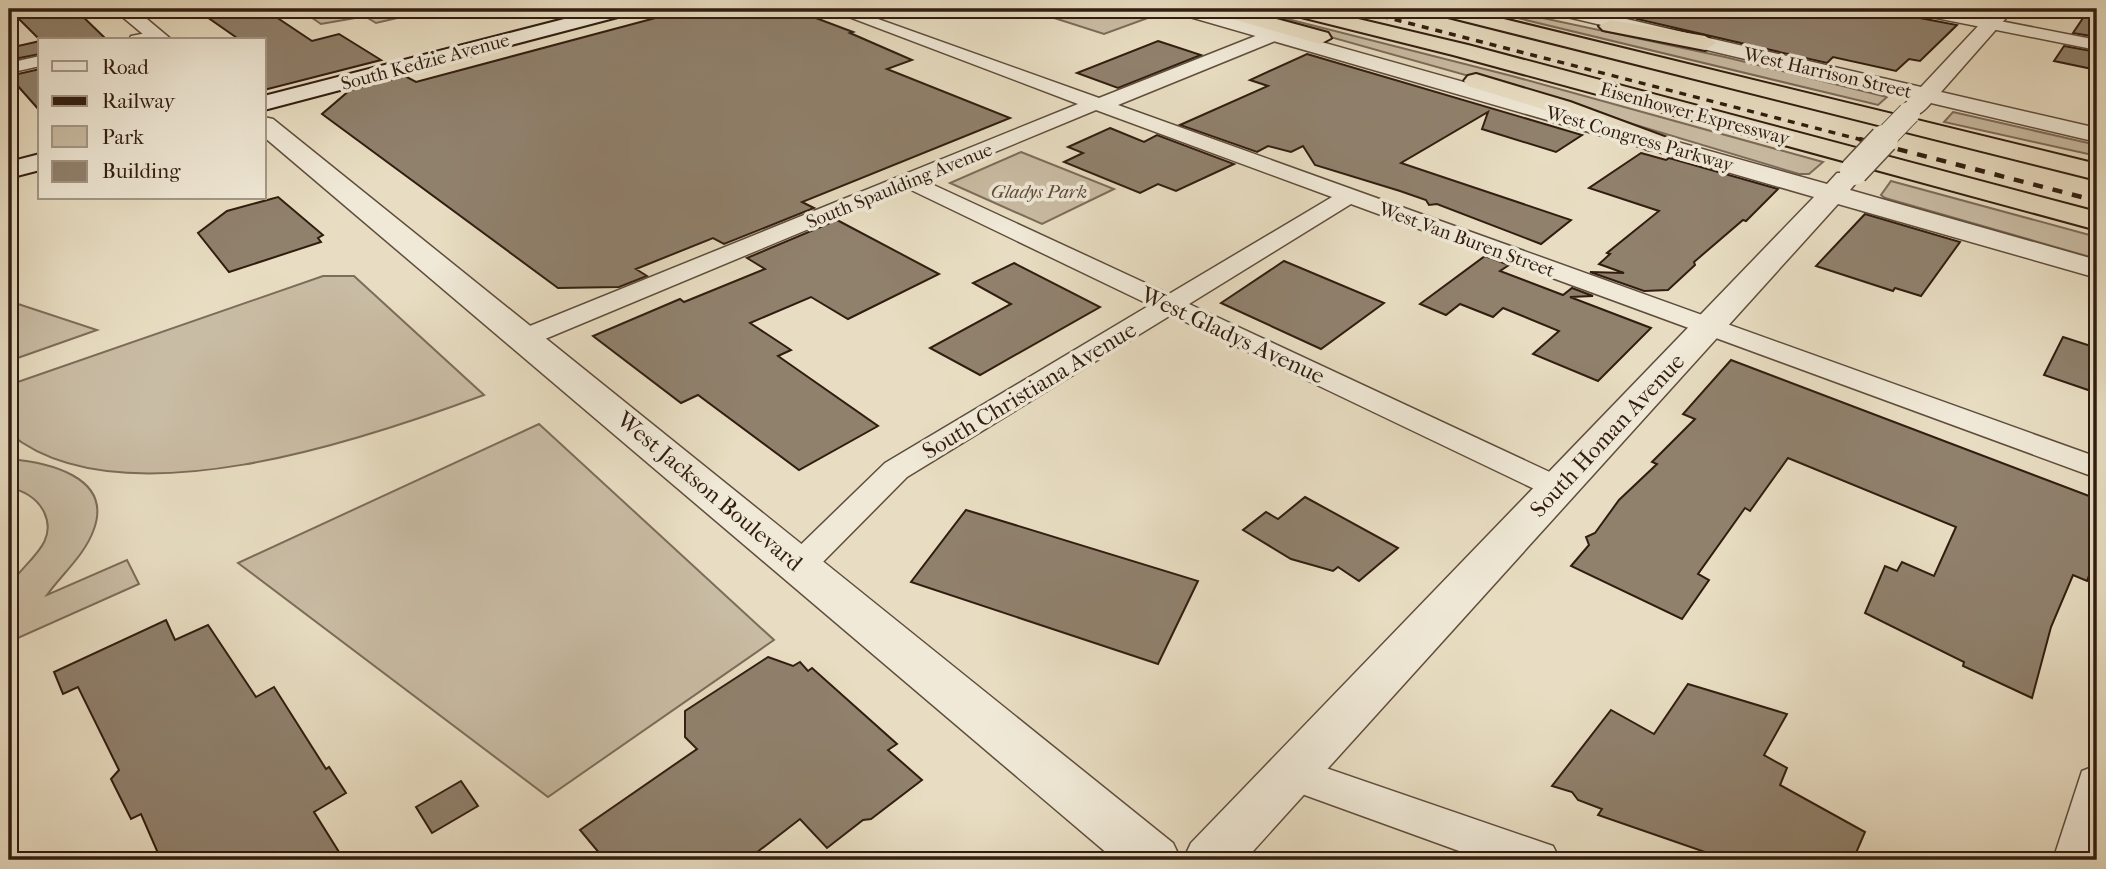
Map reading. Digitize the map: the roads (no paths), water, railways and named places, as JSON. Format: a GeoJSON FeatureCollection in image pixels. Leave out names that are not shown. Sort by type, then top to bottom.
{"type":"FeatureCollection","features":[{"type":"Feature","properties":{"kind":"highway"},"geometry":{"type":"LineString","coordinates":[[1218,9],[1524,95],[1658,144]]}},
{"type":"Feature","properties":{"kind":"highway","name":"Eisenhower Expressway"},"geometry":{"type":"LineString","coordinates":[[1292,9],[1460,50],[2097,221]]}},
{"type":"Feature","properties":{"kind":"highway","name":"Eisenhower Expressway"},"geometry":{"type":"LineString","coordinates":[[1439,9],[2097,172]]}},
{"type":"Feature","properties":{"kind":"highway"},"geometry":{"type":"LineString","coordinates":[[1516,9],[1704,43]]}},
{"type":"Feature","properties":{"kind":"main road","name":"South Kedzie Avenue"},"geometry":{"type":"LineString","coordinates":[[266,102],[626,9]]}},
{"type":"Feature","properties":{"kind":"main road"},"geometry":{"type":"LineString","coordinates":[[9,170],[38,163]]}},
{"type":"Feature","properties":{"kind":"street"},"geometry":{"type":"LineString","coordinates":[[123,9],[151,38]]}},
{"type":"Feature","properties":{"kind":"street","name":"West Van Buren Street"},"geometry":{"type":"LineString","coordinates":[[836,9],[2097,468]]}},
{"type":"Feature","properties":{"kind":"street","name":"West Congress Parkway"},"geometry":{"type":"LineString","coordinates":[[1183,9],[1658,144],[1844,182],[2097,269]]}},
{"type":"Feature","properties":{"kind":"street","name":"West Harrison Street"},"geometry":{"type":"LineString","coordinates":[[1559,9],[1704,43],[1917,104],[2097,135]]}},
{"type":"Feature","properties":{"kind":"street"},"geometry":{"type":"LineString","coordinates":[[1916,9],[1997,16],[2097,45]]}},
{"type":"Feature","properties":{"kind":"street","name":"South Homan Avenue"},"geometry":{"type":"LineString","coordinates":[[1210,860],[1997,16]]}},
{"type":"Feature","properties":{"kind":"street","name":"South Spaulding Avenue"},"geometry":{"type":"LineString","coordinates":[[524,338],[1083,108],[1119,99],[1274,35]]}},
{"type":"Feature","properties":{"kind":"street"},"geometry":{"type":"LineString","coordinates":[[9,68],[38,61]]}},
{"type":"Feature","properties":{"kind":"street","name":"West Jackson Boulevard"},"geometry":{"type":"LineString","coordinates":[[266,126],[1154,860]]}},
{"type":"Feature","properties":{"kind":"street","name":"West Gladys Avenue"},"geometry":{"type":"LineString","coordinates":[[909,181],[1558,488]]}},
{"type":"Feature","properties":{"kind":"street","name":"South Christiana Avenue"},"geometry":{"type":"LineString","coordinates":[[800,565],[896,470],[1349,196]]}},
{"type":"Feature","properties":{"kind":"street"},"geometry":{"type":"LineString","coordinates":[[1292,773],[1538,860]]}},
{"type":"Feature","properties":{"kind":"street"},"geometry":{"type":"LineString","coordinates":[[2075,860],[2097,783]]}},
{"type":"Feature","properties":{"kind":"railway"},"geometry":{"type":"LineString","coordinates":[[1354,9],[1866,141]]}},
{"type":"Feature","properties":{"kind":"railway"},"geometry":{"type":"LineString","coordinates":[[1859,139],[2097,201]]}},
{"type":"Feature","properties":{"kind":"park label","name":"Gladys Park"},"geometry":{"type":"Point","coordinates":[1039,191]}}]}
